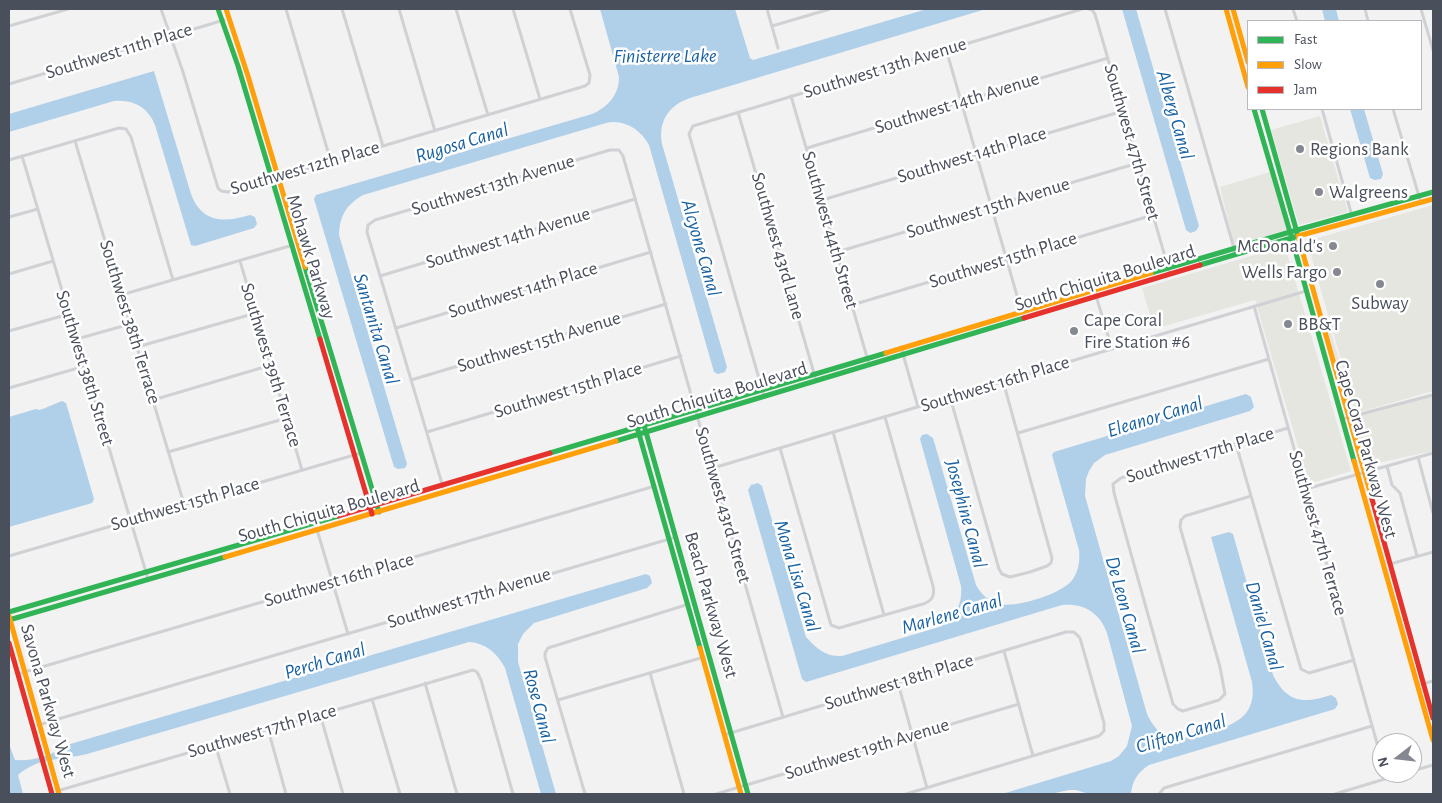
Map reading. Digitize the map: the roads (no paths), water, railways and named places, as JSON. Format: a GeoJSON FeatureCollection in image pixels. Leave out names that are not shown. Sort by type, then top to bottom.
{"type":"FeatureCollection","features":[{"type":"Feature","properties":{"kind":"street"},"geometry":{"type":"LineString","coordinates":[[9,26],[68,9]]}},
{"type":"Feature","properties":{"kind":"street"},"geometry":{"type":"LineString","coordinates":[[161,9],[170,36]]}},
{"type":"Feature","properties":{"kind":"street","name":"Mohawk Parkway"},"geometry":{"type":"LineString","coordinates":[[218,9],[238,66],[372,514]]}},
{"type":"Feature","properties":{"kind":"street","name":"Mohawk Parkway"},"geometry":{"type":"LineString","coordinates":[[226,9],[279,178],[379,512]]}},
{"type":"Feature","properties":{"kind":"street"},"geometry":{"type":"LineString","coordinates":[[286,9],[331,162]]}},
{"type":"Feature","properties":{"kind":"street"},"geometry":{"type":"LineString","coordinates":[[342,9],[383,146]]}},
{"type":"Feature","properties":{"kind":"street"},"geometry":{"type":"LineString","coordinates":[[399,9],[435,131]]}},
{"type":"Feature","properties":{"kind":"street"},"geometry":{"type":"LineString","coordinates":[[456,9],[488,115]]}},
{"type":"Feature","properties":{"kind":"street"},"geometry":{"type":"LineString","coordinates":[[513,9],[540,99]]}},
{"type":"Feature","properties":{"kind":"street","name":"Southwest 12th Place"},"geometry":{"type":"LineString","coordinates":[[170,36],[218,188],[221,191],[228,192],[585,86],[589,83],[589,70],[570,9]]}},
{"type":"Feature","properties":{"kind":"street"},"geometry":{"type":"LineString","coordinates":[[767,9],[778,48]]}},
{"type":"Feature","properties":{"kind":"street"},"geometry":{"type":"LineString","coordinates":[[772,26],[830,9]]}},
{"type":"Feature","properties":{"kind":"street","name":"Southwest 13th Avenue"},"geometry":{"type":"LineString","coordinates":[[762,389],[697,165],[689,134],[690,130],[697,124],[1082,9]]}},
{"type":"Feature","properties":{"kind":"street","name":"Southwest 47th Street"},"geometry":{"type":"LineString","coordinates":[[1091,9],[1095,14],[1170,274]]}},
{"type":"Feature","properties":{"kind":"street"},"geometry":{"type":"LineString","coordinates":[[1165,9],[1236,255]]}},
{"type":"Feature","properties":{"kind":"street"},"geometry":{"type":"LineString","coordinates":[[1226,9],[1247,84]]}},
{"type":"Feature","properties":{"kind":"street"},"geometry":{"type":"LineString","coordinates":[[1233,9],[1247,58]]}},
{"type":"Feature","properties":{"kind":"street"},"geometry":{"type":"LineString","coordinates":[[1422,9],[1433,50]]}},
{"type":"Feature","properties":{"kind":"street"},"geometry":{"type":"LineString","coordinates":[[1228,18],[1232,19],[1241,49],[1247,60]]}},
{"type":"Feature","properties":{"kind":"street","name":"Southwest 11th Place"},"geometry":{"type":"LineString","coordinates":[[9,84],[229,19]]}},
{"type":"Feature","properties":{"kind":"street"},"geometry":{"type":"LineString","coordinates":[[946,49],[1023,318]]}},
{"type":"Feature","properties":{"kind":"street","name":"Southwest 14th Avenue"},"geometry":{"type":"LineString","coordinates":[[806,148],[1108,58]]}},
{"type":"Feature","properties":{"kind":"street","name":"Southwest 44th Street"},"geometry":{"type":"LineString","coordinates":[[792,96],[869,364]]}},
{"type":"Feature","properties":{"kind":"street","name":"Cape Coral Parkway West"},"geometry":{"type":"LineString","coordinates":[[1254,110],[1342,419],[1390,564],[1433,740]]}},
{"type":"Feature","properties":{"kind":"street"},"geometry":{"type":"LineString","coordinates":[[1255,110],[1261,120],[1270,150],[1274,154]]}},
{"type":"Feature","properties":{"kind":"street","name":"Cape Coral Parkway West"},"geometry":{"type":"LineString","coordinates":[[1262,110],[1350,417],[1361,473],[1421,685],[1433,718]]}},
{"type":"Feature","properties":{"kind":"street"},"geometry":{"type":"LineString","coordinates":[[1322,110],[1353,222]]}},
{"type":"Feature","properties":{"kind":"street"},"geometry":{"type":"LineString","coordinates":[[1394,110],[1421,203]]}},
{"type":"Feature","properties":{"kind":"street","name":"Southwest 14th Place"},"geometry":{"type":"LineString","coordinates":[[822,200],[1123,111]]}},
{"type":"Feature","properties":{"kind":"street","name":"Southwest 43rd Lane"},"geometry":{"type":"LineString","coordinates":[[738,112],[816,380]]}},
{"type":"Feature","properties":{"kind":"street"},"geometry":{"type":"LineString","coordinates":[[9,160],[119,128],[126,130],[131,137],[173,280]]}},
{"type":"Feature","properties":{"kind":"street","name":"Southwest 38th Terrace"},"geometry":{"type":"LineString","coordinates":[[75,141],[184,504]]}},
{"type":"Feature","properties":{"kind":"street","name":"Southwest 13th Avenue"},"geometry":{"type":"LineString","coordinates":[[380,276],[367,232],[368,225],[375,220],[610,150],[618,150]]}},
{"type":"Feature","properties":{"kind":"street","name":"Southwest 43rd Street"},"geometry":{"type":"LineString","coordinates":[[618,150],[623,156],[783,717]]}},
{"type":"Feature","properties":{"kind":"street","name":"Southwest 38th Street"},"geometry":{"type":"LineString","coordinates":[[22,156],[148,579]]}},
{"type":"Feature","properties":{"kind":"street","name":"Southwest 15th Avenue"},"geometry":{"type":"LineString","coordinates":[[837,252],[1138,163]]}},
{"type":"Feature","properties":{"kind":"street","name":"South Chiquita Boulevard"},"geometry":{"type":"LineString","coordinates":[[9,617],[146,572],[377,505],[1168,267],[1433,192]]}},
{"type":"Feature","properties":{"kind":"street","name":"Southwest 14th Avenue"},"geometry":{"type":"LineString","coordinates":[[380,276],[635,199]]}},
{"type":"Feature","properties":{"kind":"street","name":"South Chiquita Boulevard"},"geometry":{"type":"LineString","coordinates":[[9,617],[379,512],[1291,238],[1433,199]]}},
{"type":"Feature","properties":{"kind":"street"},"geometry":{"type":"LineString","coordinates":[[9,217],[38,209]]}},
{"type":"Feature","properties":{"kind":"street","name":"Southwest 15th Place"},"geometry":{"type":"LineString","coordinates":[[852,305],[1153,216]]}},
{"type":"Feature","properties":{"kind":"street"},"geometry":{"type":"LineString","coordinates":[[121,295],[298,244]]}},
{"type":"Feature","properties":{"kind":"street","name":"Southwest 14th Place"},"geometry":{"type":"LineString","coordinates":[[396,328],[650,252]]}},
{"type":"Feature","properties":{"kind":"street"},"geometry":{"type":"LineString","coordinates":[[9,274],[53,261]]}},
{"type":"Feature","properties":{"kind":"street","name":"Southwest 39th Terrace"},"geometry":{"type":"LineString","coordinates":[[240,261],[302,470]]}},
{"type":"Feature","properties":{"kind":"street"},"geometry":{"type":"LineString","coordinates":[[380,276],[444,492]]}},
{"type":"Feature","properties":{"kind":"street"},"geometry":{"type":"LineString","coordinates":[[1094,290],[1112,349]]}},
{"type":"Feature","properties":{"kind":"street","name":"Southwest 16th Place"},"geometry":{"type":"LineString","coordinates":[[713,468],[1306,291]]}},
{"type":"Feature","properties":{"kind":"street","name":"Southwest 15th Avenue"},"geometry":{"type":"LineString","coordinates":[[411,380],[666,304]]}},
{"type":"Feature","properties":{"kind":"street","name":"Southwest 47th Terrace"},"geometry":{"type":"LineString","coordinates":[[1254,306],[1374,733]]}},
{"type":"Feature","properties":{"kind":"street"},"geometry":{"type":"LineString","coordinates":[[1310,308],[1320,328],[1326,332]]}},
{"type":"Feature","properties":{"kind":"street"},"geometry":{"type":"LineString","coordinates":[[137,347],[256,313]]}},
{"type":"Feature","properties":{"kind":"street"},"geometry":{"type":"LineString","coordinates":[[9,331],[69,314]]}},
{"type":"Feature","properties":{"kind":"street"},"geometry":{"type":"LineString","coordinates":[[77,339],[130,324]]}},
{"type":"Feature","properties":{"kind":"street"},"geometry":{"type":"LineString","coordinates":[[1320,343],[1326,352],[1332,372],[1338,374]]}},
{"type":"Feature","properties":{"kind":"street"},"geometry":{"type":"LineString","coordinates":[[901,347],[918,407]]}},
{"type":"Feature","properties":{"kind":"street","name":"Southwest 15th Place"},"geometry":{"type":"LineString","coordinates":[[427,432],[681,356]]}},
{"type":"Feature","properties":{"kind":"street"},"geometry":{"type":"LineString","coordinates":[[1018,433],[1269,359]]}},
{"type":"Feature","properties":{"kind":"street"},"geometry":{"type":"LineString","coordinates":[[9,388],[85,366]]}},
{"type":"Feature","properties":{"kind":"street"},"geometry":{"type":"LineString","coordinates":[[153,400],[271,366]]}},
{"type":"Feature","properties":{"kind":"street"},"geometry":{"type":"LineString","coordinates":[[950,397],[999,569],[1006,577],[1030,572],[1047,566],[1051,563],[1052,558],[1003,381]]}},
{"type":"Feature","properties":{"kind":"street"},"geometry":{"type":"LineString","coordinates":[[762,389],[764,396]]}},
{"type":"Feature","properties":{"kind":"street"},"geometry":{"type":"LineString","coordinates":[[1342,419],[1433,395]]}},
{"type":"Feature","properties":{"kind":"street"},"geometry":{"type":"LineString","coordinates":[[780,448],[829,621],[835,628],[847,626],[927,602],[934,597],[930,575],[885,417]]}},
{"type":"Feature","properties":{"kind":"street"},"geometry":{"type":"LineString","coordinates":[[168,452],[287,418]]}},
{"type":"Feature","properties":{"kind":"street","name":"Beach Parkway West"},"geometry":{"type":"LineString","coordinates":[[644,425],[748,794]]}},
{"type":"Feature","properties":{"kind":"street","name":"Beach Parkway West"},"geometry":{"type":"LineString","coordinates":[[637,427],[741,794]]}},
{"type":"Feature","properties":{"kind":"street","name":"Southwest 17th Place"},"geometry":{"type":"LineString","coordinates":[[1251,496],[1185,516],[1181,520],[1180,527],[1220,667],[1225,694],[1219,700],[1183,711],[1173,704],[1113,484],[1121,478],[1288,428]]}},
{"type":"Feature","properties":{"kind":"street"},"geometry":{"type":"LineString","coordinates":[[833,432],[884,615]]}},
{"type":"Feature","properties":{"kind":"street"},"geometry":{"type":"LineString","coordinates":[[1236,444],[1299,665],[1304,672],[1313,672],[1354,660]]}},
{"type":"Feature","properties":{"kind":"street","name":"Southwest 15th Place"},"geometry":{"type":"LineString","coordinates":[[9,556],[361,453]]}},
{"type":"Feature","properties":{"kind":"street"},"geometry":{"type":"LineString","coordinates":[[1306,489],[1433,453]]}},
{"type":"Feature","properties":{"kind":"street"},"geometry":{"type":"LineString","coordinates":[[1418,457],[1433,513]]}},
{"type":"Feature","properties":{"kind":"street"},"geometry":{"type":"LineString","coordinates":[[1386,466],[1392,485],[1400,494],[1417,556]]}},
{"type":"Feature","properties":{"kind":"street","name":"Southwest 16th Place"},"geometry":{"type":"LineString","coordinates":[[18,674],[661,484]]}},
{"type":"Feature","properties":{"kind":"street"},"geometry":{"type":"LineString","coordinates":[[315,523],[348,634]]}},
{"type":"Feature","properties":{"kind":"street","name":"Southwest 17th Avenue"},"geometry":{"type":"LineString","coordinates":[[32,726],[676,537]]}},
{"type":"Feature","properties":{"kind":"street"},"geometry":{"type":"LineString","coordinates":[[1390,564],[1433,552]]}},
{"type":"Feature","properties":{"kind":"street"},"geometry":{"type":"LineString","coordinates":[[585,794],[545,653],[548,648],[694,603]]}},
{"type":"Feature","properties":{"kind":"street","name":"Savona Parkway West"},"geometry":{"type":"LineString","coordinates":[[9,617],[59,793]]}},
{"type":"Feature","properties":{"kind":"street","name":"Southwest 18th Place"},"geometry":{"type":"LineString","coordinates":[[724,735],[1066,632],[1074,632],[1080,638],[1104,722],[1104,731],[1095,738],[1034,756]]}},
{"type":"Feature","properties":{"kind":"street","name":"Savona Parkway West"},"geometry":{"type":"LineString","coordinates":[[9,643],[52,794]]}},
{"type":"Feature","properties":{"kind":"street"},"geometry":{"type":"LineString","coordinates":[[906,794],[1034,756],[1004,651]]}},
{"type":"Feature","properties":{"kind":"street"},"geometry":{"type":"LineString","coordinates":[[558,700],[709,656]]}},
{"type":"Feature","properties":{"kind":"street","name":"Southwest 17th Place"},"geometry":{"type":"LineString","coordinates":[[52,794],[215,744],[472,670],[477,672],[481,680],[514,794]]}},
{"type":"Feature","properties":{"kind":"street"},"geometry":{"type":"LineString","coordinates":[[650,673],[684,794]]}},
{"type":"Feature","properties":{"kind":"street"},"geometry":{"type":"LineString","coordinates":[[1421,685],[1433,681]]}},
{"type":"Feature","properties":{"kind":"street"},"geometry":{"type":"LineString","coordinates":[[425,683],[457,794]]}},
{"type":"Feature","properties":{"kind":"street"},"geometry":{"type":"LineString","coordinates":[[898,683],[928,788]]}},
{"type":"Feature","properties":{"kind":"street"},"geometry":{"type":"LineString","coordinates":[[372,699],[400,794]]}},
{"type":"Feature","properties":{"kind":"street","name":"Southwest 19th Avenue"},"geometry":{"type":"LineString","coordinates":[[716,794],[1019,704]]}},
{"type":"Feature","properties":{"kind":"street"},"geometry":{"type":"LineString","coordinates":[[320,714],[343,794]]}},
{"type":"Feature","properties":{"kind":"street"},"geometry":{"type":"LineString","coordinates":[[1160,793],[1174,785],[1372,726]]}},
{"type":"Feature","properties":{"kind":"street"},"geometry":{"type":"LineString","coordinates":[[268,729],[286,794]]}},
{"type":"Feature","properties":{"kind":"street"},"geometry":{"type":"LineString","coordinates":[[215,744],[230,794]]}},
{"type":"Feature","properties":{"kind":"street"},"geometry":{"type":"LineString","coordinates":[[1335,794],[1372,783]]}},
{"type":"Feature","properties":{"kind":"water","name":"Finisterre Lake"},"geometry":{"type":"Polygon","coordinates":[[[600,9],[735,9],[750,58],[753,60],[927,9],[986,9],[690,98],[676,105],[667,115],[662,128],[662,144],[727,367],[725,372],[718,374],[714,372],[649,145],[641,134],[631,126],[619,122],[606,123],[363,195],[352,202],[342,216],[339,235],[407,464],[405,468],[398,469],[394,467],[314,199],[316,195],[592,114],[603,108],[615,95],[619,77],[600,9]]]}},
{"type":"Feature","properties":{"kind":"water"},"geometry":{"type":"Polygon","coordinates":[[[1122,9],[1136,9],[1199,226],[1196,231],[1190,233],[1186,230],[1122,9]]]}},
{"type":"Feature","properties":{"kind":"water"},"geometry":{"type":"Polygon","coordinates":[[[1322,9],[1336,9],[1339,20],[1325,20],[1322,9]]]}},
{"type":"Feature","properties":{"kind":"water"},"geometry":{"type":"Polygon","coordinates":[[[154,71],[191,194],[196,204],[201,211],[223,220],[250,215],[255,217],[257,224],[254,228],[195,246],[191,245],[155,125],[148,113],[139,105],[127,101],[114,101],[9,132],[9,114],[154,71]]]}},
{"type":"Feature","properties":{"kind":"water"},"geometry":{"type":"Polygon","coordinates":[[[1350,110],[1364,110],[1383,174],[1381,179],[1375,180],[1370,178],[1350,110]]]}},
{"type":"Feature","properties":{"kind":"water"},"geometry":{"type":"Polygon","coordinates":[[[1246,394],[1251,397],[1254,407],[1250,411],[1105,455],[1094,463],[1089,471],[1086,479],[1085,496],[1147,714],[1159,731],[1174,738],[1191,737],[1210,732],[1236,721],[1248,710],[1251,703],[1253,693],[1252,682],[1211,537],[1229,532],[1233,534],[1273,675],[1278,684],[1290,696],[1297,699],[1313,700],[1331,695],[1336,698],[1338,704],[1335,709],[1149,765],[1136,777],[1131,794],[1089,794],[1069,790],[1050,794],[1002,794],[1111,761],[1119,756],[1127,746],[1132,726],[1107,633],[1100,620],[1090,611],[1077,606],[1062,605],[806,682],[802,679],[748,490],[751,485],[758,483],[762,486],[806,637],[822,651],[831,655],[842,656],[939,627],[954,615],[959,605],[961,586],[920,439],[922,435],[927,434],[933,438],[976,585],[991,601],[1007,605],[1016,604],[1039,599],[1060,590],[1068,585],[1078,569],[1079,550],[1052,455],[1054,452],[1246,394]]]}},
{"type":"Feature","properties":{"kind":"water"},"geometry":{"type":"Polygon","coordinates":[[[62,401],[66,403],[94,499],[92,503],[9,527],[9,417],[36,409],[39,410],[62,401]]]}},
{"type":"Feature","properties":{"kind":"water"},"geometry":{"type":"Polygon","coordinates":[[[646,574],[650,576],[652,583],[647,588],[534,623],[523,634],[518,644],[518,662],[556,794],[541,794],[505,668],[498,658],[486,647],[469,642],[87,754],[42,762],[18,775],[23,794],[9,794],[9,744],[15,760],[29,760],[42,757],[67,745],[646,574]]]}},
{"type":"Feature","properties":{"kind":"place","name":"Regions Bank"},"geometry":{"type":"Point","coordinates":[1300,149]}},
{"type":"Feature","properties":{"kind":"place","name":"Walgreens"},"geometry":{"type":"Point","coordinates":[1319,192]}},
{"type":"Feature","properties":{"kind":"place","name":"McDonald's"},"geometry":{"type":"Point","coordinates":[1333,246]}},
{"type":"Feature","properties":{"kind":"place","name":"Wells Fargo"},"geometry":{"type":"Point","coordinates":[1337,272]}},
{"type":"Feature","properties":{"kind":"place","name":"Subway"},"geometry":{"type":"Point","coordinates":[1380,284]}},
{"type":"Feature","properties":{"kind":"place","name":"BB&T"},"geometry":{"type":"Point","coordinates":[1288,324]}},
{"type":"Feature","properties":{"kind":"place","name":"Cape Coral Fire Station #6"},"geometry":{"type":"Point","coordinates":[1074,331]}},
{"type":"Feature","properties":{"kind":"water label","name":"Alberg Canal"},"geometry":{"type":"Point","coordinates":[1175,115]}},
{"type":"Feature","properties":{"kind":"water label","name":"Rugosa Canal"},"geometry":{"type":"Point","coordinates":[462,143]}},
{"type":"Feature","properties":{"kind":"water label","name":"Alcyone Canal"},"geometry":{"type":"Point","coordinates":[701,248]}},
{"type":"Feature","properties":{"kind":"water label","name":"Santanita Canal"},"geometry":{"type":"Point","coordinates":[376,329]}},
{"type":"Feature","properties":{"kind":"water label","name":"Eleanor Canal"},"geometry":{"type":"Point","coordinates":[1155,417]}},
{"type":"Feature","properties":{"kind":"water label","name":"Josephine Canal"},"geometry":{"type":"Point","coordinates":[966,514]}},
{"type":"Feature","properties":{"kind":"water label","name":"Mona Lisa Canal"},"geometry":{"type":"Point","coordinates":[797,576]}},
{"type":"Feature","properties":{"kind":"water label","name":"De Leon Canal"},"geometry":{"type":"Point","coordinates":[1125,605]}},
{"type":"Feature","properties":{"kind":"water label","name":"Marlene Canal"},"geometry":{"type":"Point","coordinates":[952,614]}},
{"type":"Feature","properties":{"kind":"water label","name":"Daniel Canal"},"geometry":{"type":"Point","coordinates":[1264,626]}},
{"type":"Feature","properties":{"kind":"water label","name":"Perch Canal"},"geometry":{"type":"Point","coordinates":[325,661]}},
{"type":"Feature","properties":{"kind":"water label","name":"Rose Canal"},"geometry":{"type":"Point","coordinates":[539,706]}},
{"type":"Feature","properties":{"kind":"water label","name":"Clifton Canal"},"geometry":{"type":"Point","coordinates":[1181,734]}}]}
